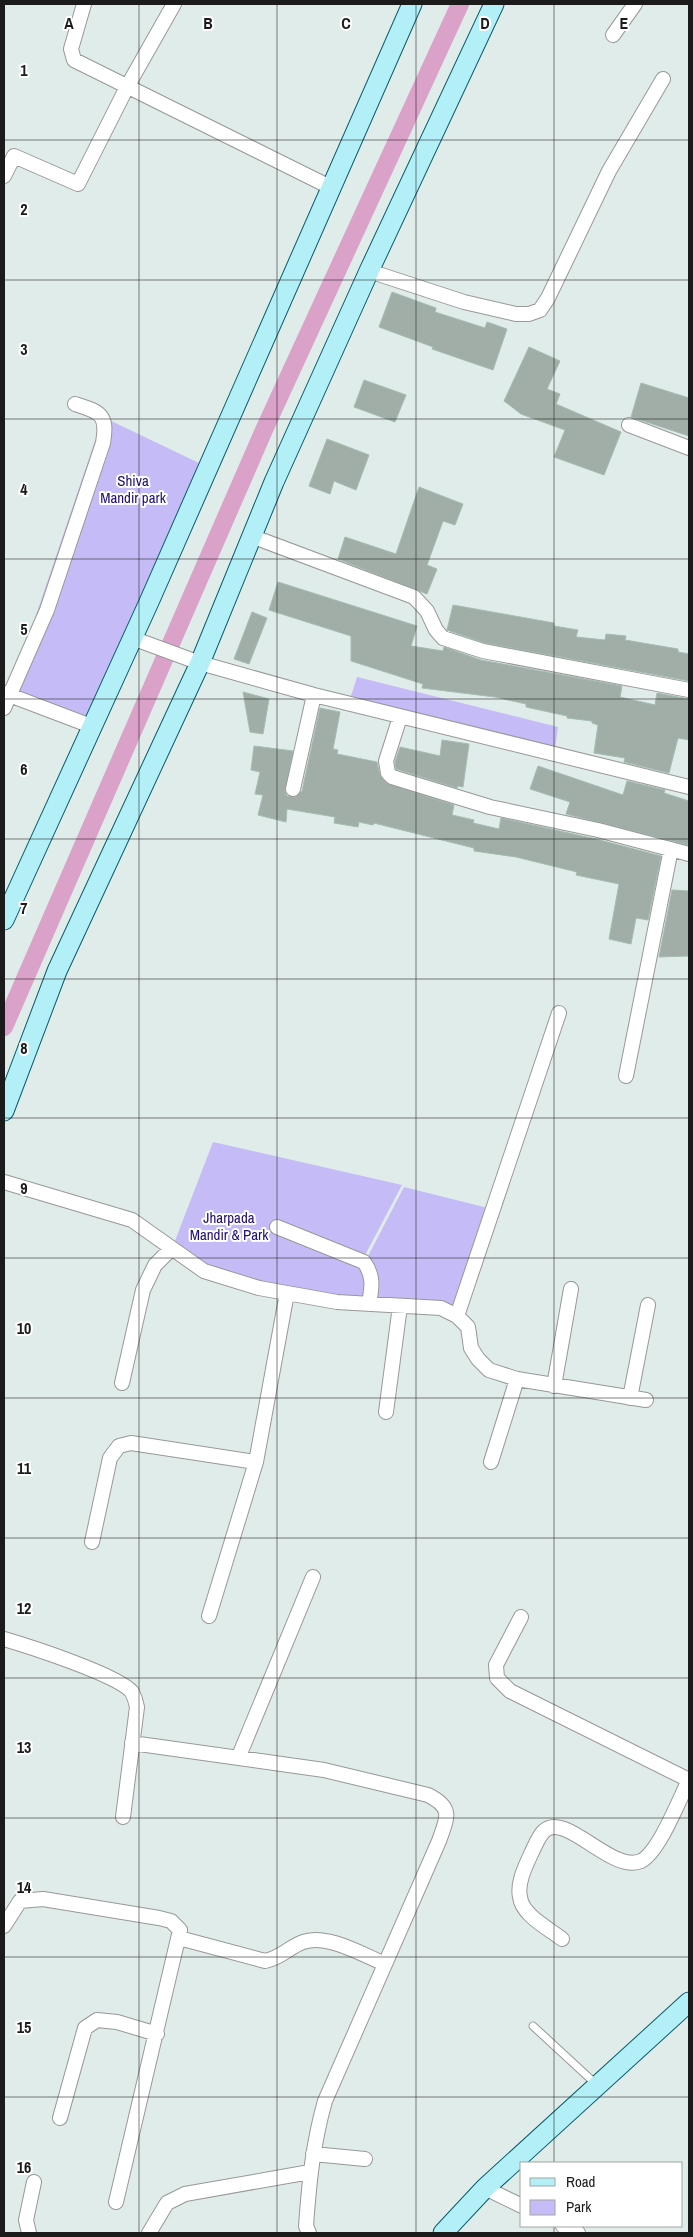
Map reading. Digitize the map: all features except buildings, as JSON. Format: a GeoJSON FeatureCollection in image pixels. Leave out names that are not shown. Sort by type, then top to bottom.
{"type":"FeatureCollection","features":[{"type":"Feature","properties":{"kind":"street"},"geometry":{"type":"LineString","coordinates":[[84,4],[71,49],[74,60],[332,188]]}},
{"type":"Feature","properties":{"kind":"street"},"geometry":{"type":"LineString","coordinates":[[4,176],[14,156],[78,184],[127,87],[174,4]]}},
{"type":"Feature","properties":{"kind":"street"},"geometry":{"type":"LineString","coordinates":[[4,920],[91,726],[133,638],[412,4]]}},
{"type":"Feature","properties":{"kind":"street"},"geometry":{"type":"LineString","coordinates":[[4,1111],[58,971],[199,663],[252,536],[369,271],[494,4]]}},
{"type":"Feature","properties":{"kind":"street"},"geometry":{"type":"LineString","coordinates":[[613,36],[636,4]]}},
{"type":"Feature","properties":{"kind":"street"},"geometry":{"type":"LineString","coordinates":[[369,271],[464,302],[516,314],[530,314],[540,310],[548,298],[609,171],[663,79]]}},
{"type":"Feature","properties":{"kind":"street"},"geometry":{"type":"LineString","coordinates":[[4,708],[7,694],[47,610],[103,443],[106,428],[103,417],[95,410],[75,404]]}},
{"type":"Feature","properties":{"kind":"street"},"geometry":{"type":"LineString","coordinates":[[629,425],[689,448]]}},
{"type":"Feature","properties":{"kind":"street"},"geometry":{"type":"LineString","coordinates":[[252,536],[414,597],[427,611],[436,630],[443,638],[484,651],[689,690]]}},
{"type":"Feature","properties":{"kind":"street"},"geometry":{"type":"LineString","coordinates":[[133,638],[199,663],[314,695],[689,787]]}},
{"type":"Feature","properties":{"kind":"street"},"geometry":{"type":"LineString","coordinates":[[7,694],[91,726]]}},
{"type":"Feature","properties":{"kind":"street"},"geometry":{"type":"LineString","coordinates":[[293,789],[314,695]]}},
{"type":"Feature","properties":{"kind":"street"},"geometry":{"type":"LineString","coordinates":[[400,716],[386,761],[388,773],[392,777],[490,807],[689,854]]}},
{"type":"Feature","properties":{"kind":"street"},"geometry":{"type":"LineString","coordinates":[[626,1076],[671,849]]}},
{"type":"Feature","properties":{"kind":"street"},"geometry":{"type":"LineString","coordinates":[[456,1316],[559,1013]]}},
{"type":"Feature","properties":{"kind":"street"},"geometry":{"type":"LineString","coordinates":[[4,1182],[132,1220],[204,1271],[258,1288],[337,1302],[441,1308],[456,1316],[468,1327],[471,1348],[478,1359],[489,1370],[517,1380],[646,1400]]}},
{"type":"Feature","properties":{"kind":"street"},"geometry":{"type":"LineString","coordinates":[[278,1227],[364,1262],[371,1272],[370,1304]]}},
{"type":"Feature","properties":{"kind":"street"},"geometry":{"type":"LineString","coordinates":[[122,1383],[143,1290],[155,1265],[171,1249]]}},
{"type":"Feature","properties":{"kind":"street"},"geometry":{"type":"LineString","coordinates":[[554,1386],[571,1289]]}},
{"type":"Feature","properties":{"kind":"street"},"geometry":{"type":"LineString","coordinates":[[210,1616],[256,1462],[287,1293]]}},
{"type":"Feature","properties":{"kind":"street"},"geometry":{"type":"LineString","coordinates":[[630,1398],[648,1305]]}},
{"type":"Feature","properties":{"kind":"street"},"geometry":{"type":"LineString","coordinates":[[386,1412],[400,1306]]}},
{"type":"Feature","properties":{"kind":"street"},"geometry":{"type":"LineString","coordinates":[[491,1462],[517,1380]]}},
{"type":"Feature","properties":{"kind":"street"},"geometry":{"type":"LineString","coordinates":[[92,1542],[110,1458],[119,1446],[131,1443],[256,1462]]}},
{"type":"Feature","properties":{"kind":"street"},"geometry":{"type":"LineString","coordinates":[[239,1756],[313,1577]]}},
{"type":"Feature","properties":{"kind":"street"},"geometry":{"type":"LineString","coordinates":[[521,1617],[496,1665],[497,1678],[510,1691],[689,1780],[651,1854],[639,1861],[626,1862],[619,1859],[566,1829],[556,1827],[546,1830],[538,1839],[521,1879],[519,1895],[522,1907],[562,1939]]}},
{"type":"Feature","properties":{"kind":"street"},"geometry":{"type":"LineString","coordinates":[[4,1639],[71,1662],[120,1683],[132,1693],[137,1707],[123,1817]]}},
{"type":"Feature","properties":{"kind":"street"},"geometry":{"type":"LineString","coordinates":[[132,1743],[239,1756],[324,1770],[428,1795],[439,1801],[446,1808],[447,1819],[439,1841],[325,2101],[310,2172],[306,2226],[309,2233]]}},
{"type":"Feature","properties":{"kind":"street"},"geometry":{"type":"LineString","coordinates":[[4,1926],[20,1901],[43,1899],[171,1921],[180,1930],[116,2202]]}},
{"type":"Feature","properties":{"kind":"street"},"geometry":{"type":"LineString","coordinates":[[179,1938],[265,1961],[276,1959],[301,1942],[314,1939],[326,1940],[385,1964]]}},
{"type":"Feature","properties":{"kind":"street"},"geometry":{"type":"LineString","coordinates":[[443,2233],[485,2188],[598,2085],[685,2011]]}},
{"type":"Feature","properties":{"kind":"street"},"geometry":{"type":"LineString","coordinates":[[60,2118],[85,2028],[97,2020],[117,2022],[157,2034]]}},
{"type":"Feature","properties":{"kind":"street"},"geometry":{"type":"LineString","coordinates":[[313,2154],[365,2159]]}},
{"type":"Feature","properties":{"kind":"street"},"geometry":{"type":"LineString","coordinates":[[149,2233],[166,2203],[185,2194],[310,2172]]}},
{"type":"Feature","properties":{"kind":"street"},"geometry":{"type":"LineString","coordinates":[[29,2233],[26,2220],[34,2182]]}},
{"type":"Feature","properties":{"kind":"street"},"geometry":{"type":"LineString","coordinates":[[485,2188],[520,2205]]}},
{"type":"Feature","properties":{"kind":"street"},"geometry":{"type":"LineString","coordinates":[[565,2227],[578,2233]]}},
{"type":"Feature","properties":{"kind":"lane"},"geometry":{"type":"LineString","coordinates":[[533,2026],[598,2085]]}},
{"type":"Feature","properties":{"kind":"green space","name":"Shiva Mandir park"},"geometry":{"type":"Polygon","coordinates":[[[103,417],[201,464],[86,721],[9,695],[103,417]]]}},
{"type":"Feature","properties":{"kind":"green space"},"geometry":{"type":"Polygon","coordinates":[[[357,677],[558,727],[555,749],[351,696],[357,677]]]}},
{"type":"Feature","properties":{"kind":"green space","name":"Jharpada Mandir & Park"},"geometry":{"type":"Polygon","coordinates":[[[213,1142],[402,1185],[363,1259],[362,1264],[369,1273],[367,1301],[287,1290],[205,1269],[173,1246],[213,1142]]]}},
{"type":"Feature","properties":{"kind":"green space"},"geometry":{"type":"Polygon","coordinates":[[[404,1187],[492,1209],[456,1315],[371,1302],[366,1260],[404,1187]]]}},
{"type":"Feature","properties":{"kind":"waterway"},"geometry":{"type":"LineString","coordinates":[[4,1027],[264,430],[460,4]]}}]}
